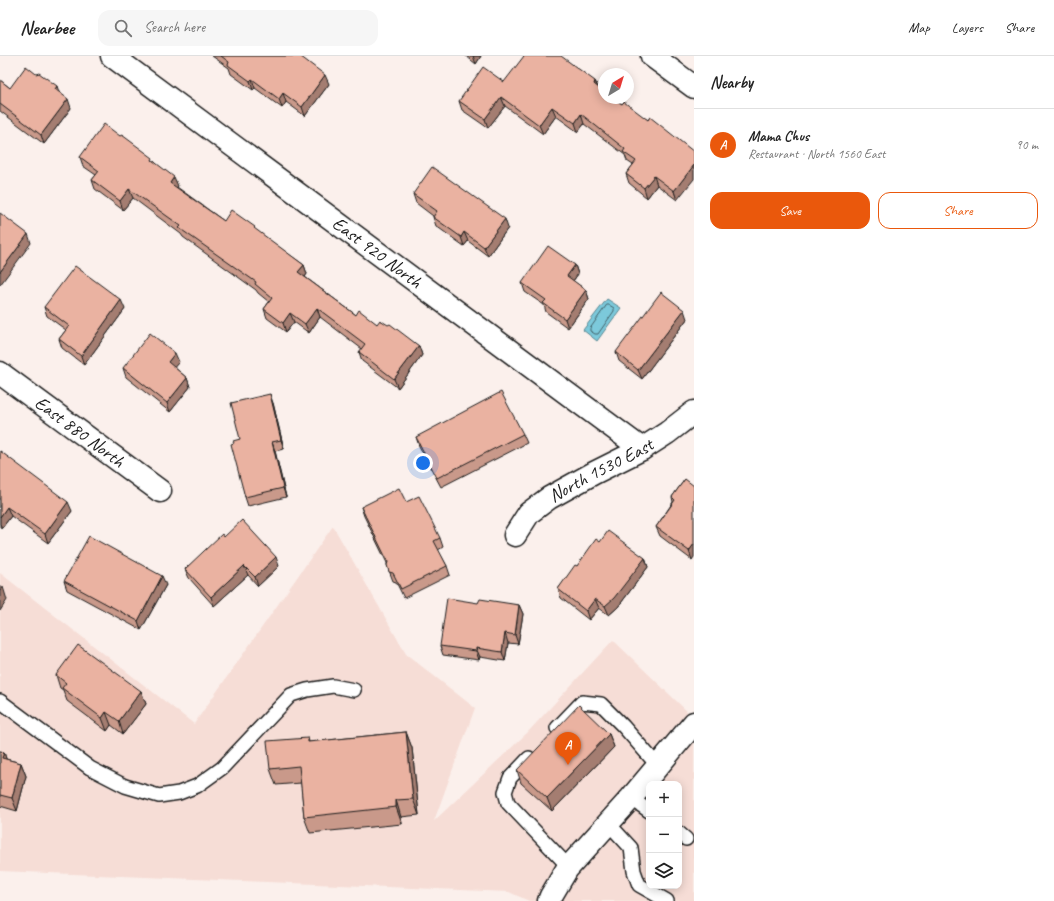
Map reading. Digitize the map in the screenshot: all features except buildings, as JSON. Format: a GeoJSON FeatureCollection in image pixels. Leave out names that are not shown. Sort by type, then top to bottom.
{"type":"FeatureCollection","features":[{"type":"Feature","properties":{"kind":"street","name":"East 920 North"},"geometry":{"type":"LineString","coordinates":[[112,56],[642,449]]}},
{"type":"Feature","properties":{"kind":"street"},"geometry":{"type":"LineString","coordinates":[[652,56],[694,87]]}},
{"type":"Feature","properties":{"kind":"street","name":"East 880 North"},"geometry":{"type":"LineString","coordinates":[[0,373],[160,491]]}},
{"type":"Feature","properties":{"kind":"street","name":"North 1530 East"},"geometry":{"type":"LineString","coordinates":[[515,534],[529,513],[548,498],[642,449],[667,433],[694,412]]}},
{"type":"Feature","properties":{"kind":"street"},"geometry":{"type":"LineString","coordinates":[[549,901],[569,867],[631,798],[694,723]]}},
{"type":"Feature","properties":{"kind":"lane"},"geometry":{"type":"LineString","coordinates":[[2,705],[90,768],[125,786],[159,796],[180,793],[197,786],[222,768],[291,695],[306,690],[333,686],[354,690]]}},
{"type":"Feature","properties":{"kind":"lane"},"geometry":{"type":"LineString","coordinates":[[549,737],[582,702],[600,704],[623,726],[658,766]]}},
{"type":"Feature","properties":{"kind":"lane"},"geometry":{"type":"LineString","coordinates":[[538,749],[510,778],[505,792],[508,803],[569,867]]}},
{"type":"Feature","properties":{"kind":"lane"},"geometry":{"type":"LineString","coordinates":[[631,798],[646,809]]}},
{"type":"Feature","properties":{"kind":"lane"},"geometry":{"type":"LineString","coordinates":[[608,823],[631,848],[634,870],[639,885],[667,901]]}},
{"type":"Feature","properties":{"kind":"shaded area"},"geometry":{"type":"Polygon","coordinates":[[[333,526],[406,654],[475,708],[434,821],[527,733],[613,640],[694,718],[694,901],[529,901],[509,892],[0,871],[0,573],[194,724],[333,526]]]}},
{"type":"Feature","properties":{"kind":"water"},"geometry":{"type":"Polygon","coordinates":[[[607,299],[621,308],[597,341],[583,330],[607,299]]]}},
{"type":"Feature","properties":{"kind":"place","name":"Mama Chus"},"geometry":{"type":"Point","coordinates":[568,765]}}]}
